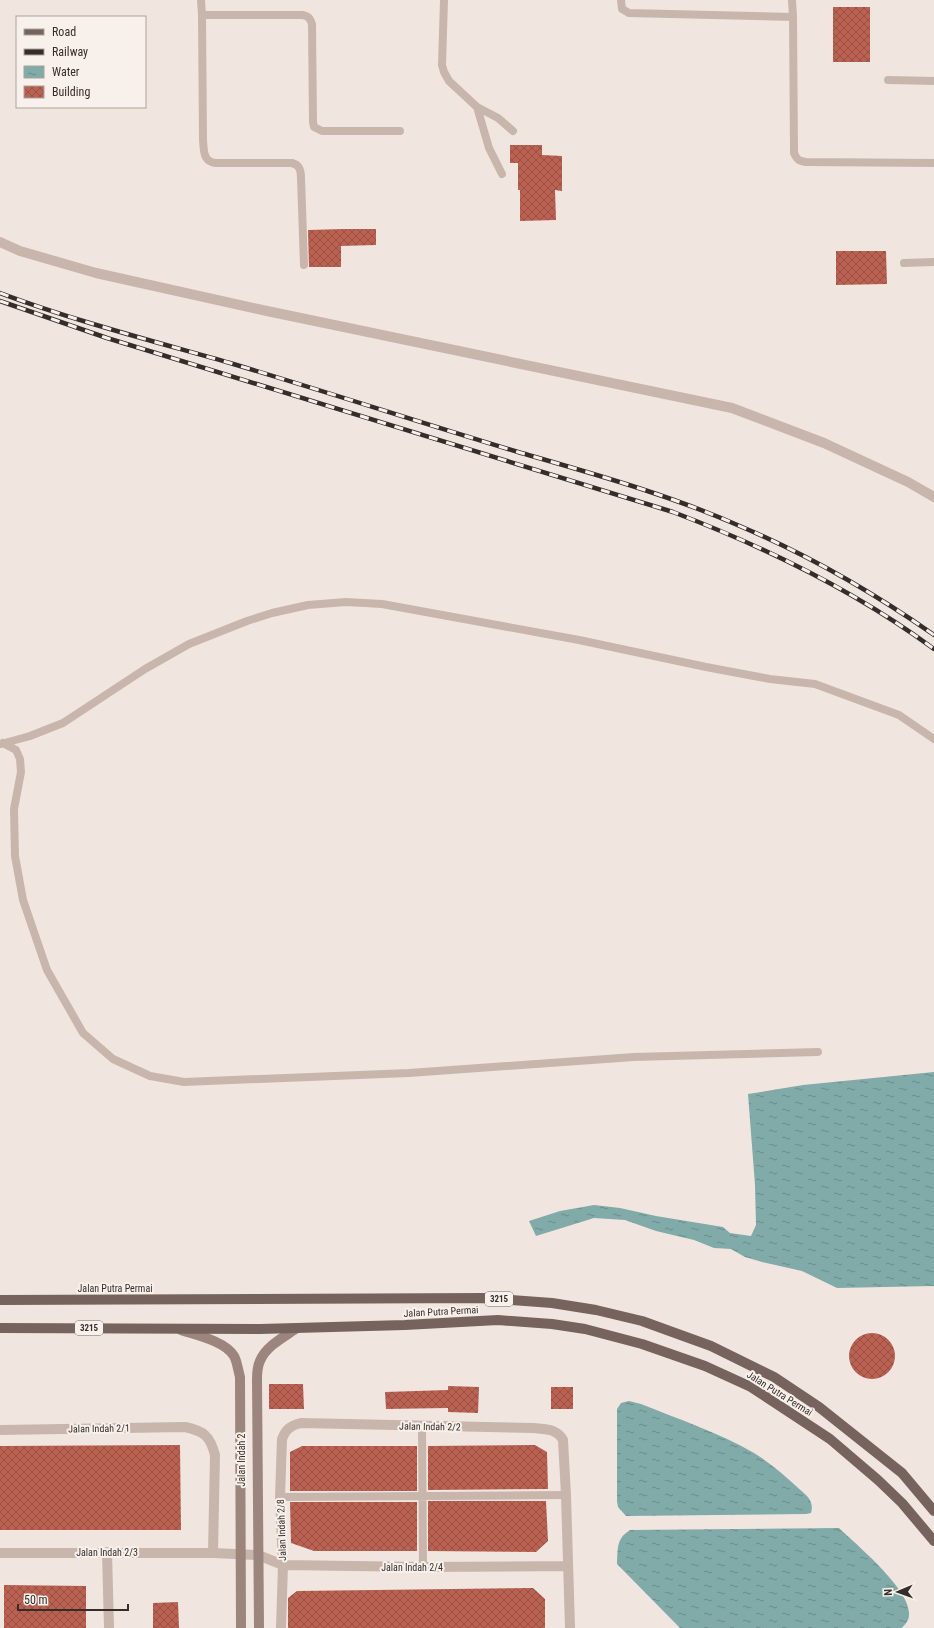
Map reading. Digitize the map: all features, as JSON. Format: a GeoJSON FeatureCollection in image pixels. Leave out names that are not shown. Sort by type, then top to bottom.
{"type":"FeatureCollection","features":[{"type":"Feature","properties":{"kind":"main road","name":"Jalan Putra Permai"},"geometry":{"type":"LineString","coordinates":[[0,1300],[483,1298],[552,1303],[596,1310],[642,1321],[711,1346],[774,1377],[818,1407],[902,1473],[934,1511]]}},
{"type":"Feature","properties":{"kind":"main road","name":"Jalan Putra Permai"},"geometry":{"type":"LineString","coordinates":[[0,1328],[297,1328],[405,1325],[498,1320],[552,1324],[585,1329],[642,1344],[705,1366],[751,1387],[824,1435],[878,1480],[902,1503],[934,1541]]}},
{"type":"Feature","properties":{"kind":"street"},"geometry":{"type":"LineString","coordinates":[[0,242],[20,251],[96,273],[267,311],[732,408],[824,442],[908,482],[934,497]]}},
{"type":"Feature","properties":{"kind":"street","name":"Jalan Indah 2"},"geometry":{"type":"LineString","coordinates":[[259,1628],[256,1386],[259,1362],[265,1352],[297,1328]]}},
{"type":"Feature","properties":{"kind":"street","name":"Jalan Indah 2"},"geometry":{"type":"LineString","coordinates":[[178,1329],[228,1348],[235,1356],[240,1377],[241,1628]]}},
{"type":"Feature","properties":{"kind":"street","name":"Jalan Indah 2/2"},"geometry":{"type":"LineString","coordinates":[[285,1432],[291,1426],[300,1423],[545,1429],[559,1434],[563,1440],[566,1495]]}},
{"type":"Feature","properties":{"kind":"street","name":"Jalan Indah 2/1"},"geometry":{"type":"LineString","coordinates":[[0,1430],[184,1427],[198,1430],[212,1443],[215,1455],[213,1553]]}},
{"type":"Feature","properties":{"kind":"street","name":"Jalan Indah 2/8"},"geometry":{"type":"LineString","coordinates":[[281,1628],[283,1565],[280,1497],[281,1448],[285,1432]]}},
{"type":"Feature","properties":{"kind":"street"},"geometry":{"type":"LineString","coordinates":[[566,1495],[570,1628]]}},
{"type":"Feature","properties":{"kind":"street"},"geometry":{"type":"LineString","coordinates":[[107,1552],[109,1628]]}},
{"type":"Feature","properties":{"kind":"street","name":"Jalan Indah 2/3"},"geometry":{"type":"LineString","coordinates":[[0,1553],[107,1552],[240,1554]]}},
{"type":"Feature","properties":{"kind":"street","name":"Jalan Indah 2/4"},"geometry":{"type":"LineString","coordinates":[[240,1554],[258,1555],[283,1565],[423,1567],[568,1566]]}},
{"type":"Feature","properties":{"kind":"lane"},"geometry":{"type":"LineString","coordinates":[[201,0],[203,140],[205,157],[215,164],[296,164],[300,168],[304,265]]}},
{"type":"Feature","properties":{"kind":"lane"},"geometry":{"type":"LineString","coordinates":[[444,0],[442,65],[444,72],[449,81],[477,107],[498,118],[513,130]]}},
{"type":"Feature","properties":{"kind":"lane"},"geometry":{"type":"LineString","coordinates":[[621,0],[622,8],[629,13],[793,17]]}},
{"type":"Feature","properties":{"kind":"lane"},"geometry":{"type":"LineString","coordinates":[[792,0],[794,153],[797,159],[806,162],[934,163]]}},
{"type":"Feature","properties":{"kind":"lane"},"geometry":{"type":"LineString","coordinates":[[202,15],[307,16],[312,24],[314,127],[322,131],[400,131]]}},
{"type":"Feature","properties":{"kind":"lane"},"geometry":{"type":"LineString","coordinates":[[888,80],[934,81]]}},
{"type":"Feature","properties":{"kind":"lane"},"geometry":{"type":"LineString","coordinates":[[477,107],[489,148],[502,174]]}},
{"type":"Feature","properties":{"kind":"lane"},"geometry":{"type":"LineString","coordinates":[[904,264],[934,262]]}},
{"type":"Feature","properties":{"kind":"lane"},"geometry":{"type":"LineString","coordinates":[[1,744],[30,736],[63,723],[145,669],[189,644],[247,621],[272,613],[308,605],[346,602],[382,604],[579,640],[770,679],[815,684],[898,715],[934,739]]}},
{"type":"Feature","properties":{"kind":"lane"},"geometry":{"type":"LineString","coordinates":[[1,744],[16,750],[20,759],[21,772],[14,809],[15,856],[23,900],[47,970],[83,1033],[113,1059],[150,1076],[184,1082],[408,1073],[634,1057],[818,1052]]}},
{"type":"Feature","properties":{"kind":"lane"},"geometry":{"type":"LineString","coordinates":[[422,1426],[423,1567]]}},
{"type":"Feature","properties":{"kind":"lane"},"geometry":{"type":"LineString","coordinates":[[280,1497],[566,1495]]}},
{"type":"Feature","properties":{"kind":"water"},"geometry":{"type":"Polygon","coordinates":[[[934,1072],[934,1286],[837,1288],[802,1271],[762,1262],[745,1257],[731,1249],[714,1248],[694,1240],[656,1231],[625,1220],[594,1218],[536,1236],[529,1221],[560,1211],[594,1205],[620,1208],[656,1216],[723,1227],[730,1233],[751,1236],[756,1225],[755,1185],[748,1094],[803,1085],[934,1072]]]}},
{"type":"Feature","properties":{"kind":"water"},"geometry":{"type":"Polygon","coordinates":[[[629,1401],[641,1404],[699,1427],[754,1453],[776,1468],[808,1497],[812,1508],[811,1513],[626,1516],[618,1507],[617,1501],[617,1409],[621,1403],[629,1401]]]}},
{"type":"Feature","properties":{"kind":"water"},"geometry":{"type":"Polygon","coordinates":[[[839,1528],[882,1569],[902,1594],[908,1605],[909,1617],[908,1621],[902,1628],[680,1628],[617,1564],[620,1540],[625,1533],[630,1530],[839,1528]]]}},
{"type":"Feature","properties":{"kind":"building"},"geometry":{"type":"Polygon","coordinates":[[[833,7],[870,7],[870,62],[833,62],[833,7]]]}},
{"type":"Feature","properties":{"kind":"building"},"geometry":{"type":"Polygon","coordinates":[[[510,145],[542,145],[542,155],[562,156],[562,191],[555,190],[556,220],[520,221],[518,163],[510,163],[510,145]]]}},
{"type":"Feature","properties":{"kind":"building"},"geometry":{"type":"Polygon","coordinates":[[[376,229],[376,245],[341,246],[341,267],[309,267],[308,230],[376,229]]]}},
{"type":"Feature","properties":{"kind":"building"},"geometry":{"type":"Polygon","coordinates":[[[836,251],[886,251],[887,284],[836,285],[836,251]]]}},
{"type":"Feature","properties":{"kind":"building"},"geometry":{"type":"Polygon","coordinates":[[[872,1333],[885,1337],[891,1343],[895,1356],[891,1369],[885,1375],[872,1379],[859,1375],[853,1369],[849,1356],[853,1343],[859,1337],[872,1333]]]}},
{"type":"Feature","properties":{"kind":"building"},"geometry":{"type":"Polygon","coordinates":[[[269,1384],[303,1384],[304,1409],[269,1409],[269,1384]]]}},
{"type":"Feature","properties":{"kind":"building"},"geometry":{"type":"Polygon","coordinates":[[[448,1386],[479,1387],[478,1413],[448,1412],[448,1408],[386,1409],[385,1392],[448,1390],[448,1386]]]}},
{"type":"Feature","properties":{"kind":"building"},"geometry":{"type":"Polygon","coordinates":[[[551,1387],[573,1387],[573,1409],[551,1409],[551,1387]]]}},
{"type":"Feature","properties":{"kind":"building"},"geometry":{"type":"Polygon","coordinates":[[[180,1445],[181,1530],[0,1530],[0,1446],[180,1445]]]}},
{"type":"Feature","properties":{"kind":"building"},"geometry":{"type":"Polygon","coordinates":[[[535,1445],[547,1452],[548,1489],[428,1490],[428,1446],[535,1445]]]}},
{"type":"Feature","properties":{"kind":"building"},"geometry":{"type":"Polygon","coordinates":[[[302,1446],[417,1446],[417,1491],[290,1491],[290,1452],[302,1446]]]}},
{"type":"Feature","properties":{"kind":"building"},"geometry":{"type":"Polygon","coordinates":[[[428,1501],[546,1501],[548,1541],[536,1552],[428,1551],[428,1501]]]}},
{"type":"Feature","properties":{"kind":"building"},"geometry":{"type":"Polygon","coordinates":[[[290,1502],[417,1502],[417,1551],[314,1551],[291,1543],[290,1502]]]}},
{"type":"Feature","properties":{"kind":"building"},"geometry":{"type":"Polygon","coordinates":[[[4,1585],[86,1586],[86,1628],[4,1628],[4,1585]]]}},
{"type":"Feature","properties":{"kind":"building"},"geometry":{"type":"Polygon","coordinates":[[[533,1588],[545,1599],[545,1628],[288,1628],[288,1598],[297,1591],[533,1588]]]}},
{"type":"Feature","properties":{"kind":"building"},"geometry":{"type":"Polygon","coordinates":[[[178,1602],[179,1628],[153,1628],[153,1603],[178,1602]]]}},
{"type":"Feature","properties":{"kind":"railway"},"geometry":{"type":"LineString","coordinates":[[0,293],[85,322],[230,363],[603,477],[660,495],[715,515],[792,550],[841,576],[888,604],[934,635]]}},
{"type":"Feature","properties":{"kind":"railway"},"geometry":{"type":"LineString","coordinates":[[0,301],[107,338],[673,512],[775,555],[841,589],[904,628],[934,649]]}}]}
